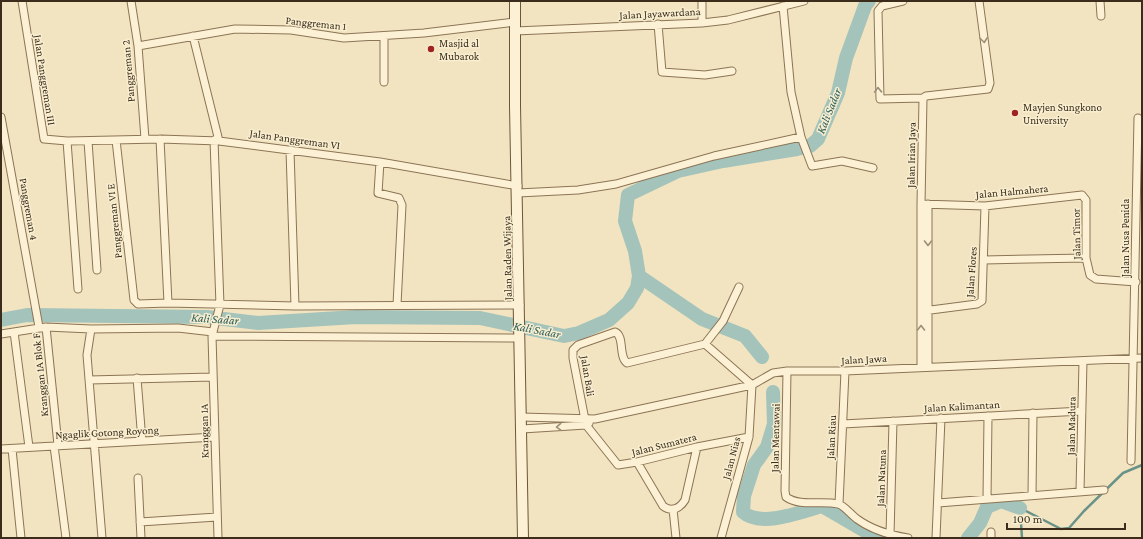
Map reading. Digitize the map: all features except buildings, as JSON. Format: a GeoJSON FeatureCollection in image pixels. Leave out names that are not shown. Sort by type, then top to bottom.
{"type":"FeatureCollection","features":[{"type":"Feature","properties":{"kind":"main road","name":"Jalan Raden Wijaya"},"geometry":{"type":"LineString","coordinates":[[516,1],[515,26],[520,306],[519,335],[523,538]]}},
{"type":"Feature","properties":{"kind":"street","name":"Jalan Panggreman III"},"geometry":{"type":"LineString","coordinates":[[22,1],[42,136],[45,139],[67,140]]}},
{"type":"Feature","properties":{"kind":"street","name":"Panggreman 2"},"geometry":{"type":"LineString","coordinates":[[131,1],[138,46],[145,139]]}},
{"type":"Feature","properties":{"kind":"street"},"geometry":{"type":"LineString","coordinates":[[702,1],[702,23]]}},
{"type":"Feature","properties":{"kind":"street","name":"Jalan Jayawardana"},"geometry":{"type":"LineString","coordinates":[[515,26],[702,23],[728,20],[804,1]]}},
{"type":"Feature","properties":{"kind":"street"},"geometry":{"type":"LineString","coordinates":[[903,1],[882,6],[878,11],[878,97],[880,99],[923,98],[926,96],[988,88],[990,83],[979,1]]}},
{"type":"Feature","properties":{"kind":"street"},"geometry":{"type":"LineString","coordinates":[[1100,1],[1101,16]]}},
{"type":"Feature","properties":{"kind":"street"},"geometry":{"type":"LineString","coordinates":[[783,6],[791,92],[801,138],[812,166],[842,161],[873,168]]}},
{"type":"Feature","properties":{"kind":"street"},"geometry":{"type":"LineString","coordinates":[[658,24],[662,72],[705,75],[732,71]]}},
{"type":"Feature","properties":{"kind":"street","name":"Panggreman 1"},"geometry":{"type":"LineString","coordinates":[[138,46],[235,29],[291,30],[338,38],[384,37],[515,26]]}},
{"type":"Feature","properties":{"kind":"street","name":"Kranggan 1A"},"geometry":{"type":"LineString","coordinates":[[193,36],[216,140],[219,309],[213,334],[213,377],[218,538]]}},
{"type":"Feature","properties":{"kind":"street"},"geometry":{"type":"LineString","coordinates":[[384,37],[384,82]]}},
{"type":"Feature","properties":{"kind":"street","name":"Jalan Irian Jaya"},"geometry":{"type":"LineString","coordinates":[[923,98],[925,367]]}},
{"type":"Feature","properties":{"kind":"street","name":"Panggreman 4"},"geometry":{"type":"LineString","coordinates":[[1,117],[37,318]]}},
{"type":"Feature","properties":{"kind":"street","name":"Jalan Nusa Penida"},"geometry":{"type":"LineString","coordinates":[[1131,461],[1139,194],[1138,118]]}},
{"type":"Feature","properties":{"kind":"street","name":"Jalan Panggreman VI"},"geometry":{"type":"LineString","coordinates":[[67,140],[216,140],[380,162],[518,189],[578,190],[616,184],[714,156],[801,138]]}},
{"type":"Feature","properties":{"kind":"street"},"geometry":{"type":"LineString","coordinates":[[160,139],[168,303],[219,309],[295,306],[520,306]]}},
{"type":"Feature","properties":{"kind":"street"},"geometry":{"type":"LineString","coordinates":[[67,140],[78,289]]}},
{"type":"Feature","properties":{"kind":"street","name":"Panggreman VI E"},"geometry":{"type":"LineString","coordinates":[[116,140],[134,300],[138,304],[168,303]]}},
{"type":"Feature","properties":{"kind":"street"},"geometry":{"type":"LineString","coordinates":[[88,141],[97,270]]}},
{"type":"Feature","properties":{"kind":"street"},"geometry":{"type":"LineString","coordinates":[[290,150],[295,306]]}},
{"type":"Feature","properties":{"kind":"street"},"geometry":{"type":"LineString","coordinates":[[380,162],[378,193],[399,198],[402,202],[397,305]]}},
{"type":"Feature","properties":{"kind":"street","name":"Jalan Halmahera"},"geometry":{"type":"LineString","coordinates":[[924,204],[985,206],[1082,195]]}},
{"type":"Feature","properties":{"kind":"street","name":"Jalan Timor"},"geometry":{"type":"LineString","coordinates":[[1082,195],[1086,200],[1086,258],[1088,272],[1096,279],[1136,282]]}},
{"type":"Feature","properties":{"kind":"street","name":"Jalan Flores"},"geometry":{"type":"LineString","coordinates":[[925,311],[980,303],[983,299],[985,206]]}},
{"type":"Feature","properties":{"kind":"street"},"geometry":{"type":"LineString","coordinates":[[984,260],[1086,258]]}},
{"type":"Feature","properties":{"kind":"street"},"geometry":{"type":"LineString","coordinates":[[739,287],[723,321],[705,344],[752,385]]}},
{"type":"Feature","properties":{"kind":"street","name":"Kranggan 1A Blok F"},"geometry":{"type":"LineString","coordinates":[[37,318],[43,327],[66,538]]}},
{"type":"Feature","properties":{"kind":"street"},"geometry":{"type":"LineString","coordinates":[[1,334],[43,327],[91,329],[178,328],[213,334],[519,335]]}},
{"type":"Feature","properties":{"kind":"street"},"geometry":{"type":"LineString","coordinates":[[91,329],[87,350],[93,444],[102,538]]}},
{"type":"Feature","properties":{"kind":"street"},"geometry":{"type":"LineString","coordinates":[[14,332],[29,447]]}},
{"type":"Feature","properties":{"kind":"street","name":"Jalan Bali"},"geometry":{"type":"LineString","coordinates":[[585,421],[573,358],[575,347],[616,332],[619,335],[624,360],[630,363],[705,344]]}},
{"type":"Feature","properties":{"kind":"street","name":"Jalan Jawa"},"geometry":{"type":"LineString","coordinates":[[522,429],[585,421],[752,385],[761,382],[773,373],[787,371],[845,371],[1142,358]]}},
{"type":"Feature","properties":{"kind":"street","name":"Jalan Madura"},"geometry":{"type":"LineString","coordinates":[[1080,492],[1083,360]]}},
{"type":"Feature","properties":{"kind":"street","name":"Jalan Mentawai"},"geometry":{"type":"LineString","coordinates":[[787,371],[786,497],[793,501],[839,504]]}},
{"type":"Feature","properties":{"kind":"street","name":"Jalan Riau"},"geometry":{"type":"LineString","coordinates":[[839,504],[845,371]]}},
{"type":"Feature","properties":{"kind":"street"},"geometry":{"type":"LineString","coordinates":[[89,380],[213,377]]}},
{"type":"Feature","properties":{"kind":"street"},"geometry":{"type":"LineString","coordinates":[[137,378],[142,441]]}},
{"type":"Feature","properties":{"kind":"street","name":"Jalan Nias"},"geometry":{"type":"LineString","coordinates":[[721,537],[749,436],[752,385]]}},
{"type":"Feature","properties":{"kind":"street","name":"Jalan Kalimantan"},"geometry":{"type":"LineString","coordinates":[[843,424],[1082,411]]}},
{"type":"Feature","properties":{"kind":"street"},"geometry":{"type":"LineString","coordinates":[[1032,495],[1033,414]]}},
{"type":"Feature","properties":{"kind":"street"},"geometry":{"type":"LineString","coordinates":[[987,499],[988,416]]}},
{"type":"Feature","properties":{"kind":"street","name":"Jalan Jawa"},"geometry":{"type":"LineString","coordinates":[[521,417],[585,421]]}},
{"type":"Feature","properties":{"kind":"street"},"geometry":{"type":"LineString","coordinates":[[936,538],[941,418]]}},
{"type":"Feature","properties":{"kind":"street","name":"Jalan Sumatera"},"geometry":{"type":"LineString","coordinates":[[585,421],[616,463],[623,465],[749,436]]}},
{"type":"Feature","properties":{"kind":"street","name":"Jalan Natuna"},"geometry":{"type":"LineString","coordinates":[[890,535],[893,421]]}},
{"type":"Feature","properties":{"kind":"street","name":"Ngaglik Gotong Royong"},"geometry":{"type":"LineString","coordinates":[[1,449],[215,437]]}},
{"type":"Feature","properties":{"kind":"street"},"geometry":{"type":"LineString","coordinates":[[637,462],[663,506],[673,510],[680,507],[685,500],[697,447]]}},
{"type":"Feature","properties":{"kind":"street"},"geometry":{"type":"LineString","coordinates":[[12,449],[21,538]]}},
{"type":"Feature","properties":{"kind":"street"},"geometry":{"type":"LineString","coordinates":[[138,478],[141,538]]}},
{"type":"Feature","properties":{"kind":"street"},"geometry":{"type":"LineString","coordinates":[[938,503],[1104,490]]}},
{"type":"Feature","properties":{"kind":"street"},"geometry":{"type":"LineString","coordinates":[[839,504],[864,523],[890,535],[908,538]]}},
{"type":"Feature","properties":{"kind":"street"},"geometry":{"type":"LineString","coordinates":[[673,510],[676,538]]}},
{"type":"Feature","properties":{"kind":"street"},"geometry":{"type":"LineString","coordinates":[[140,522],[217,517]]}},
{"type":"Feature","properties":{"kind":"waterway","name":"Kali Sadar"},"geometry":{"type":"LineString","coordinates":[[1,320],[27,315],[207,317],[258,323],[356,317],[480,318],[564,336],[579,333],[609,320],[628,303],[637,288],[639,276],[635,251],[625,221],[628,195],[678,171],[723,161],[810,146],[818,139],[838,93],[846,58],[865,6],[869,1]]}},
{"type":"Feature","properties":{"kind":"waterway"},"geometry":{"type":"LineString","coordinates":[[639,276],[702,319],[745,336],[762,357]]}},
{"type":"Feature","properties":{"kind":"waterway"},"geometry":{"type":"LineString","coordinates":[[773,392],[774,424],[767,447],[754,465],[744,496],[743,512],[750,517],[770,519],[792,515],[822,506],[877,538]]}},
{"type":"Feature","properties":{"kind":"waterway"},"geometry":{"type":"LineString","coordinates":[[1020,508],[1061,529],[1069,528],[1084,511],[1123,473],[1142,465]]}},
{"type":"Feature","properties":{"kind":"waterway"},"geometry":{"type":"LineString","coordinates":[[968,538],[980,523],[987,507],[1001,501],[1020,508]]}},
{"type":"Feature","properties":{"kind":"waterway"},"geometry":{"type":"LineString","coordinates":[[1020,508],[1022,538]]}},
{"type":"Feature","properties":{"kind":"place","name":"Masjid al Mubarok"},"geometry":{"type":"Point","coordinates":[431,49]}},
{"type":"Feature","properties":{"kind":"place","name":"Mayjen Sungkono University"},"geometry":{"type":"Point","coordinates":[1015,113]}}]}
